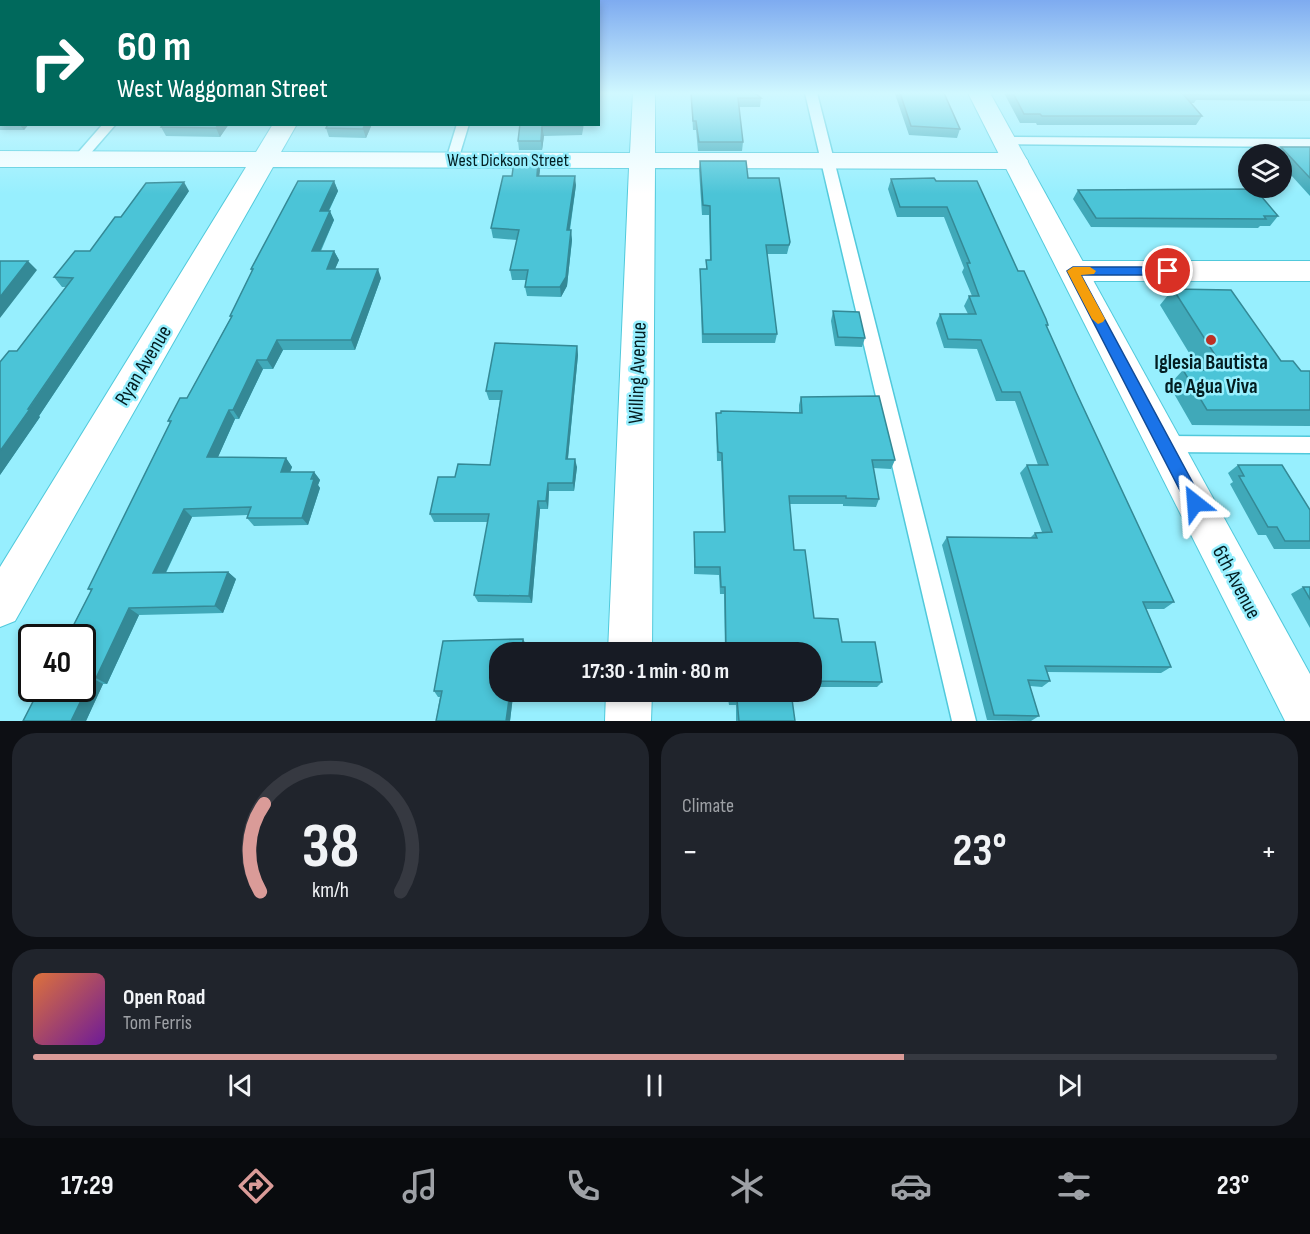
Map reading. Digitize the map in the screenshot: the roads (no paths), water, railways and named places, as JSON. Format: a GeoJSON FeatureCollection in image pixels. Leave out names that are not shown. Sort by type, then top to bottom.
{"type":"FeatureCollection","features":[{"type":"Feature","properties":{"kind":"street","name":"Ryan Avenue"},"geometry":{"type":"LineString","coordinates":[[0,606],[283,127]]}},
{"type":"Feature","properties":{"kind":"street","name":"Willing Avenue"},"geometry":{"type":"LineString","coordinates":[[630,642],[644,127]]}},
{"type":"Feature","properties":{"kind":"street","name":"6th Avenue"},"geometry":{"type":"LineString","coordinates":[[997,127],[1310,721]]}},
{"type":"Feature","properties":{"kind":"street","name":"West Dickson Street"},"geometry":{"type":"LineString","coordinates":[[0,159],[826,161],[1010,151]]}},
{"type":"Feature","properties":{"kind":"street"},"geometry":{"type":"LineString","coordinates":[[1073,271],[1310,271]]}},
{"type":"Feature","properties":{"kind":"street"},"geometry":{"type":"LineString","coordinates":[[628,721],[629,702]]}},
{"type":"Feature","properties":{"kind":"lane"},"geometry":{"type":"LineString","coordinates":[[79,159],[108,127]]}},
{"type":"Feature","properties":{"kind":"lane"},"geometry":{"type":"LineString","coordinates":[[452,160],[462,127]]}},
{"type":"Feature","properties":{"kind":"lane"},"geometry":{"type":"LineString","coordinates":[[818,127],[964,721]]}},
{"type":"Feature","properties":{"kind":"lane"},"geometry":{"type":"LineString","coordinates":[[1010,151],[1310,143]]}},
{"type":"Feature","properties":{"kind":"lane"},"geometry":{"type":"LineString","coordinates":[[1164,444],[1310,445]]}},
{"type":"Feature","properties":{"kind":"place","name":"Iglesia Bautista de Agua Viva"},"geometry":{"type":"Point","coordinates":[1211,340]}}]}
